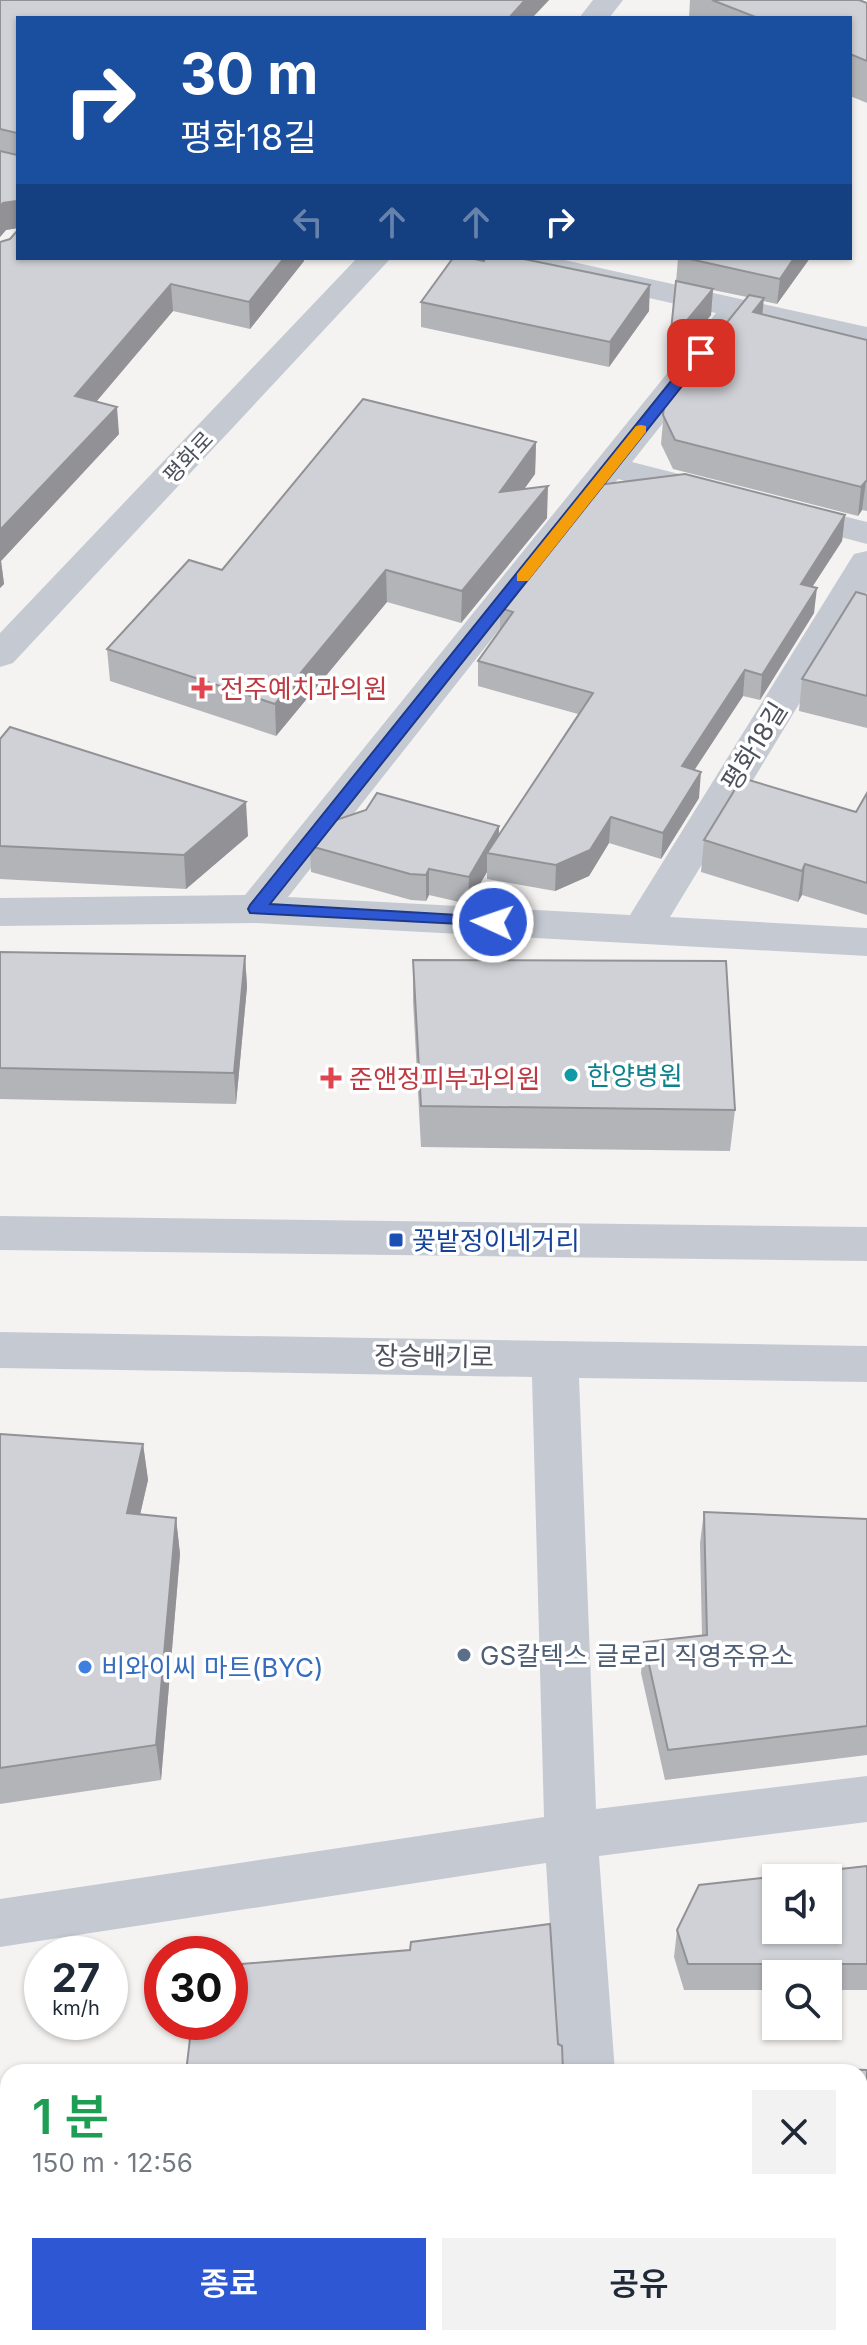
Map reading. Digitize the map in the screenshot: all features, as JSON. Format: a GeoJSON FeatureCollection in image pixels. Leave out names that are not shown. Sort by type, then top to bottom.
{"type":"FeatureCollection","features":[{"type":"Feature","properties":{"kind":"street"},"geometry":{"type":"LineString","coordinates":[[595,16],[609,0]]}},
{"type":"Feature","properties":{"kind":"street","name":"평화로"},"geometry":{"type":"LineString","coordinates":[[0,655],[373,260]]}},
{"type":"Feature","properties":{"kind":"street"},"geometry":{"type":"LineString","coordinates":[[521,260],[867,337]]}},
{"type":"Feature","properties":{"kind":"street"},"geometry":{"type":"LineString","coordinates":[[256,909],[737,308]]}},
{"type":"Feature","properties":{"kind":"street"},"geometry":{"type":"LineString","coordinates":[[611,467],[867,533]]}},
{"type":"Feature","properties":{"kind":"street","name":"평화18길"},"geometry":{"type":"LineString","coordinates":[[641,931],[867,562]]}},
{"type":"Feature","properties":{"kind":"street"},"geometry":{"type":"LineString","coordinates":[[0,912],[256,909],[867,942]]}},
{"type":"Feature","properties":{"kind":"street"},"geometry":{"type":"LineString","coordinates":[[0,1233],[867,1244]]}},
{"type":"Feature","properties":{"kind":"street","name":"장승배기로"},"geometry":{"type":"LineString","coordinates":[[0,1350],[867,1364]]}},
{"type":"Feature","properties":{"kind":"street"},"geometry":{"type":"LineString","coordinates":[[555,1357],[571,1836],[586,2064]]}},
{"type":"Feature","properties":{"kind":"street"},"geometry":{"type":"LineString","coordinates":[[0,1923],[571,1836],[867,1799]]}},
{"type":"Feature","properties":{"kind":"building"},"geometry":{"type":"Polygon","coordinates":[[[0,0],[525,0],[511,16],[16,16],[16,133],[0,129],[0,0]]]}},
{"type":"Feature","properties":{"kind":"building"},"geometry":{"type":"Polygon","coordinates":[[[712,0],[859,0],[867,3],[867,61],[852,55],[852,16],[753,16],[712,0]]]}},
{"type":"Feature","properties":{"kind":"building"},"geometry":{"type":"Polygon","coordinates":[[[0,151],[16,155],[16,201],[3,203],[0,207],[0,151]]]}},
{"type":"Feature","properties":{"kind":"building"},"geometry":{"type":"Polygon","coordinates":[[[16,232],[16,260],[282,260],[249,302],[171,284],[75,396],[117,407],[0,530],[0,242],[10,239],[16,232]]]}},
{"type":"Feature","properties":{"kind":"building"},"geometry":{"type":"Polygon","coordinates":[[[452,260],[529,260],[650,285],[610,342],[421,302],[452,260]]]}},
{"type":"Feature","properties":{"kind":"building"},"geometry":{"type":"Polygon","coordinates":[[[694,260],[793,260],[780,279],[694,260]]]}},
{"type":"Feature","properties":{"kind":"building"},"geometry":{"type":"Polygon","coordinates":[[[676,281],[713,289],[670,341],[676,281]]]}},
{"type":"Feature","properties":{"kind":"building"},"geometry":{"type":"Polygon","coordinates":[[[749,295],[764,298],[753,312],[867,340],[867,481],[861,487],[675,440],[663,415],[665,399],[749,295]]]}},
{"type":"Feature","properties":{"kind":"building"},"geometry":{"type":"Polygon","coordinates":[[[363,399],[536,442],[500,492],[548,486],[462,591],[386,570],[275,704],[107,649],[189,560],[222,570],[363,399]]]}},
{"type":"Feature","properties":{"kind":"building"},"geometry":{"type":"Polygon","coordinates":[[[685,474],[845,515],[801,584],[817,588],[762,675],[745,670],[682,766],[701,772],[663,833],[611,817],[590,850],[556,865],[487,853],[593,693],[478,661],[513,612],[500,608],[598,485],[685,474]]]}},
{"type":"Feature","properties":{"kind":"building"},"geometry":{"type":"Polygon","coordinates":[[[856,592],[867,595],[867,696],[802,679],[856,592]]]}},
{"type":"Feature","properties":{"kind":"building"},"geometry":{"type":"Polygon","coordinates":[[[10,727],[246,802],[184,855],[0,846],[0,739],[10,727]]]}},
{"type":"Feature","properties":{"kind":"building"},"geometry":{"type":"Polygon","coordinates":[[[742,778],[856,812],[867,793],[867,883],[805,864],[802,871],[704,840],[742,778]]]}},
{"type":"Feature","properties":{"kind":"building"},"geometry":{"type":"Polygon","coordinates":[[[377,793],[499,826],[469,877],[429,869],[426,875],[410,874],[310,846],[330,822],[366,810],[377,793]]]}},
{"type":"Feature","properties":{"kind":"building"},"geometry":{"type":"Polygon","coordinates":[[[0,952],[245,956],[234,1073],[0,1068],[0,952]]]}},
{"type":"Feature","properties":{"kind":"building","name":"한양병원"},"geometry":{"type":"Polygon","coordinates":[[[413,960],[726,961],[735,1110],[421,1106],[413,960]]]}},
{"type":"Feature","properties":{"kind":"building","name":"비와이씨 마트(BYC)"},"geometry":{"type":"Polygon","coordinates":[[[0,1434],[143,1444],[127,1513],[176,1518],[156,1745],[0,1768],[0,1434]]]}},
{"type":"Feature","properties":{"kind":"building"},"geometry":{"type":"Polygon","coordinates":[[[704,1512],[867,1519],[867,1726],[668,1750],[644,1642],[707,1635],[704,1512]]]}},
{"type":"Feature","properties":{"kind":"building"},"geometry":{"type":"Polygon","coordinates":[[[867,1866],[867,1964],[842,1964],[842,1960],[762,1960],[762,1964],[688,1964],[677,1930],[699,1885],[762,1878],[762,1944],[842,1944],[842,1869],[867,1866]]]}},
{"type":"Feature","properties":{"kind":"building"},"geometry":{"type":"Polygon","coordinates":[[[550,1924],[558,2044],[562,2046],[563,2064],[187,2064],[190,2040],[248,2040],[248,1964],[410,1950],[411,1942],[550,1924]]]}},
{"type":"Feature","properties":{"kind":"slow traffic"},"geometry":{"type":"LineString","coordinates":[[523,577],[641,429]]}},
{"type":"Feature","properties":{"kind":"place","name":"전주예치과의원"},"geometry":{"type":"Point","coordinates":[202,688]}},
{"type":"Feature","properties":{"kind":"place","name":"한양병원"},"geometry":{"type":"Point","coordinates":[571,1075]}},
{"type":"Feature","properties":{"kind":"place","name":"준앤정피부과의원"},"geometry":{"type":"Point","coordinates":[331,1078]}},
{"type":"Feature","properties":{"kind":"place","name":"꽃밭정이네거리"},"geometry":{"type":"Point","coordinates":[396,1240]}},
{"type":"Feature","properties":{"kind":"place","name":"GS칼텍스 글로리 직영주유소"},"geometry":{"type":"Point","coordinates":[464,1655]}},
{"type":"Feature","properties":{"kind":"place","name":"비와이씨 마트(BYC)"},"geometry":{"type":"Point","coordinates":[85,1667]}},
{"type":"Feature","properties":{"kind":"route"},"geometry":{"type":"LineString","coordinates":[[493,922],[256,909],[701,353]]}}]}
